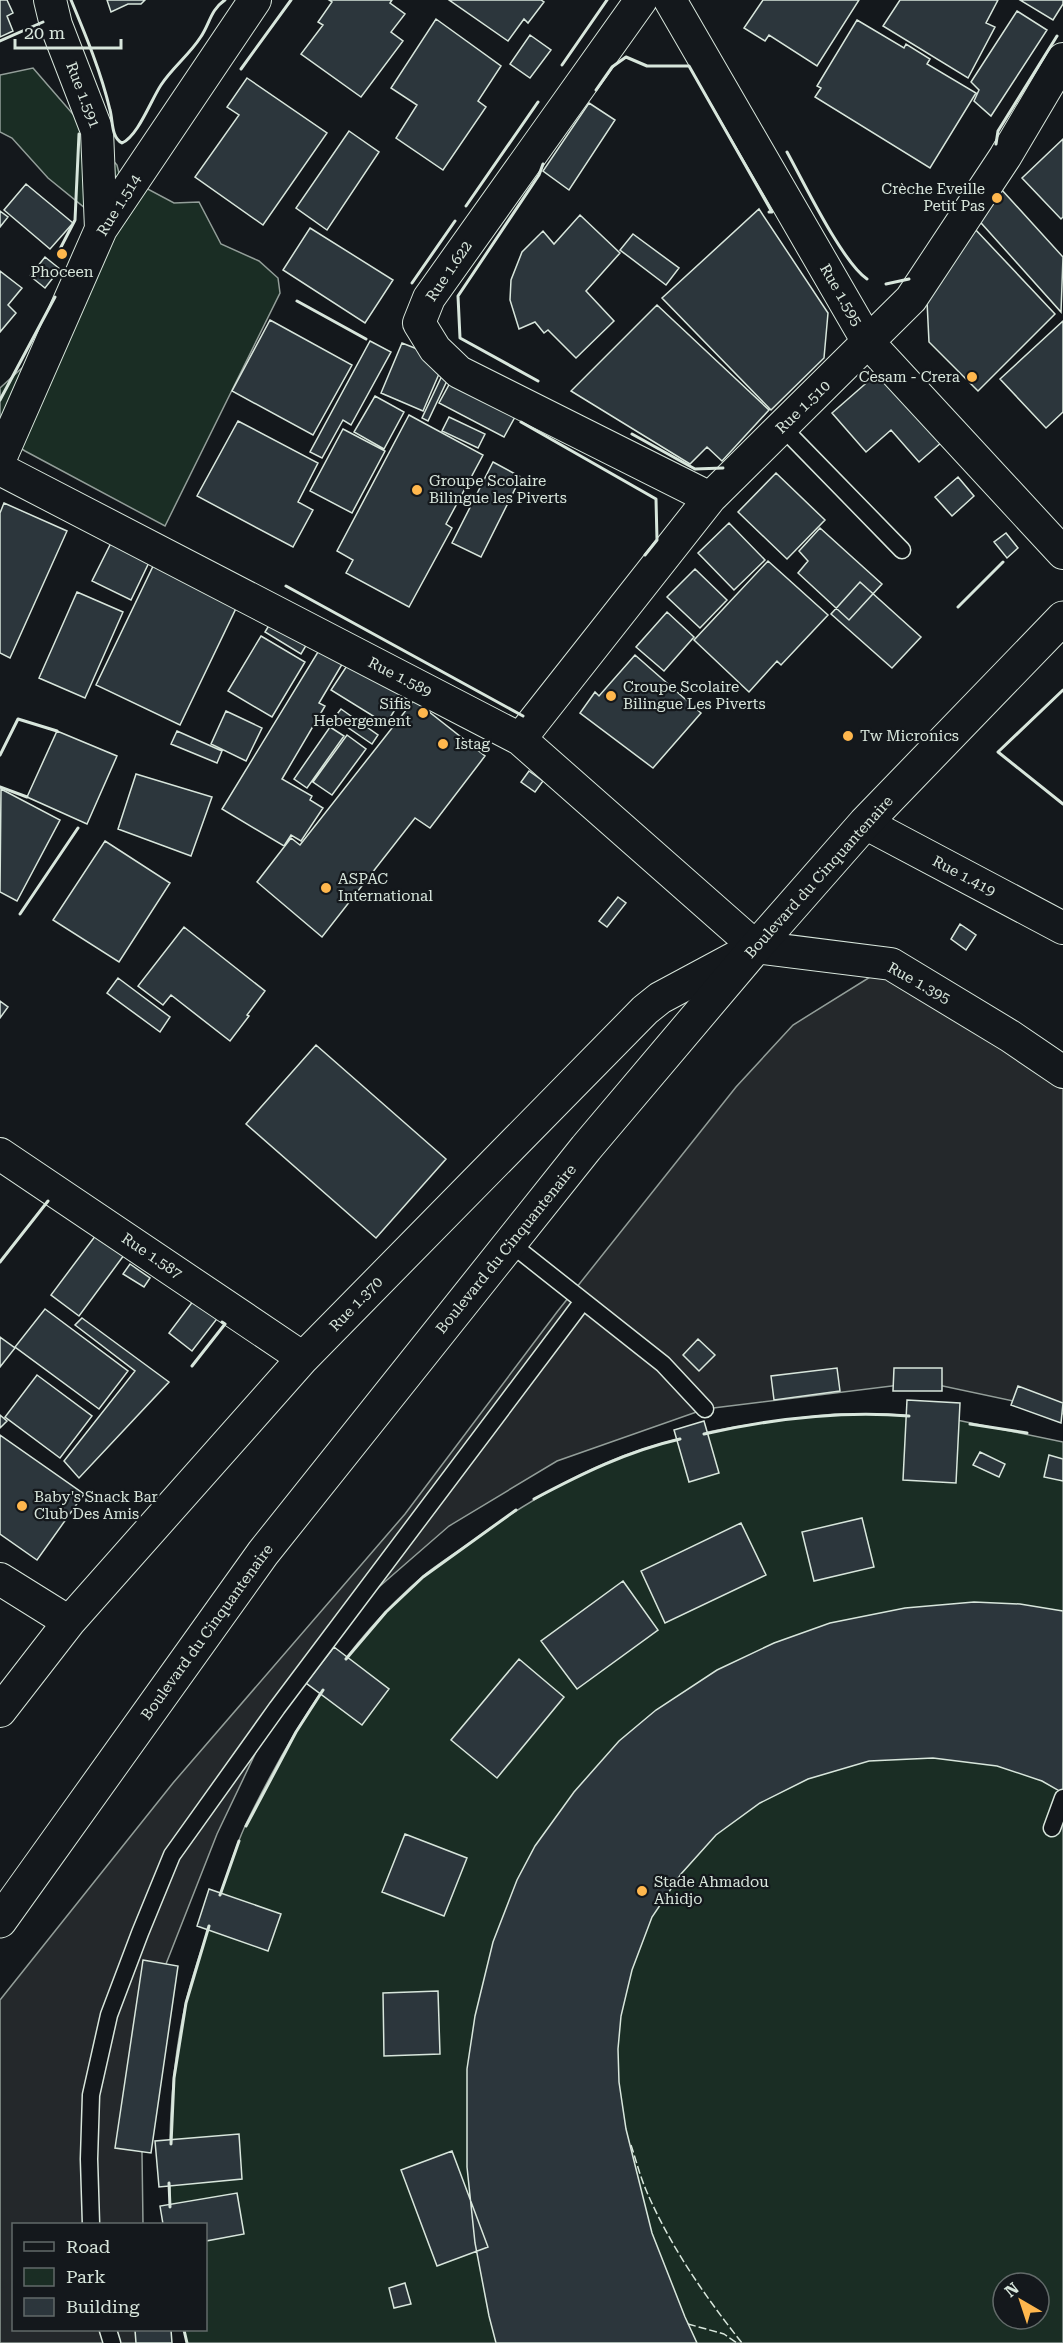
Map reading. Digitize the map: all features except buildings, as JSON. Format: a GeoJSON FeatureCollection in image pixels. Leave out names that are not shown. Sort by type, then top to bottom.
{"type":"FeatureCollection","features":[{"type":"Feature","properties":{"kind":"main road","name":"Boulevard du Cinquantenaire"},"geometry":{"type":"LineString","coordinates":[[0,1921],[263,1553],[586,1148],[756,947],[865,823],[1063,618]]}},
{"type":"Feature","properties":{"kind":"street","name":"Rue 1.591"},"geometry":{"type":"LineString","coordinates":[[51,0],[56,25],[97,131],[101,230]]}},
{"type":"Feature","properties":{"kind":"street","name":"Rue 1.514"},"geometry":{"type":"LineString","coordinates":[[0,459],[101,230],[255,0]]}},
{"type":"Feature","properties":{"kind":"street","name":"Rue 1.622"},"geometry":{"type":"LineString","coordinates":[[641,0],[429,298],[419,323],[435,349],[459,372],[710,498]]}},
{"type":"Feature","properties":{"kind":"street","name":"Rue 1.595"},"geometry":{"type":"LineString","coordinates":[[670,0],[868,342],[1063,554]]}},
{"type":"Feature","properties":{"kind":"street","name":"Rue 1.510"},"geometry":{"type":"LineString","coordinates":[[520,740],[710,498],[911,298],[1005,157],[1063,59]]}},
{"type":"Feature","properties":{"kind":"street","name":"Rue 1.589"},"geometry":{"type":"LineString","coordinates":[[0,469],[520,740],[756,947]]}},
{"type":"Feature","properties":{"kind":"street","name":"Rue 1.419"},"geometry":{"type":"LineString","coordinates":[[865,823],[1063,928]]}},
{"type":"Feature","properties":{"kind":"street","name":"Rue 1.395"},"geometry":{"type":"LineString","coordinates":[[756,947],[891,964],[1010,1036],[1063,1072]]}},
{"type":"Feature","properties":{"kind":"street","name":"Rue 1.370"},"geometry":{"type":"LineString","coordinates":[[0,1711],[69,1622],[303,1358],[645,1010],[660,998],[756,947]]}},
{"type":"Feature","properties":{"kind":"street","name":"Rue 1.587"},"geometry":{"type":"LineString","coordinates":[[0,1154],[303,1358]]}},
{"type":"Feature","properties":{"kind":"street"},"geometry":{"type":"LineString","coordinates":[[0,1579],[69,1622]]}},
{"type":"Feature","properties":{"kind":"lane"},"geometry":{"type":"LineString","coordinates":[[782,427],[902,550]]}},
{"type":"Feature","properties":{"kind":"lane"},"geometry":{"type":"LineString","coordinates":[[510,1243],[663,1364],[705,1409]]}},
{"type":"Feature","properties":{"kind":"lane"},"geometry":{"type":"LineString","coordinates":[[91,2223],[88,2159],[91,2094],[110,2015],[172,1855],[278,1708],[583,1301]]}},
{"type":"Feature","properties":{"kind":"lane"},"geometry":{"type":"LineString","coordinates":[[1052,1828],[1063,1798]]}},
{"type":"Feature","properties":{"kind":"green space"},"geometry":{"type":"Polygon","coordinates":[[[33,68],[117,165],[121,181],[129,179],[174,203],[199,202],[221,244],[259,261],[278,278],[280,293],[165,526],[25,451],[0,435],[0,388],[23,367],[53,321],[88,239],[86,209],[48,178],[12,138],[0,132],[0,75],[33,68]]]}},
{"type":"Feature","properties":{"kind":"green space","name":"Stade Ahmadou Ahidjo"},"geometry":{"type":"Polygon","coordinates":[[[835,1414],[887,1414],[952,1419],[1063,1442],[1063,2343],[187,2343],[184,2331],[207,2331],[207,2223],[171,2223],[171,2113],[180,2030],[200,1952],[234,1853],[281,1757],[344,1660],[394,1603],[436,1566],[496,1524],[585,1472],[648,1447],[727,1428],[835,1414]]]}},
{"type":"Feature","properties":{"kind":"shaded area"},"geometry":{"type":"Polygon","coordinates":[[[891,964],[1063,1072],[1063,1414],[1046,1408],[924,1382],[705,1409],[557,1461],[449,1526],[349,1613],[277,1708],[217,1834],[166,1964],[141,2082],[143,2223],[12,2223],[12,2331],[153,2331],[157,2343],[0,2343],[0,2000],[173,1783],[405,1514],[557,1312],[736,1087],[793,1025],[891,964]]]}},
{"type":"Feature","properties":{"kind":"fence"},"geometry":{"type":"LineString","coordinates":[[631,2145],[646,2190],[666,2231],[701,2288],[742,2343]]}},
{"type":"Feature","properties":{"kind":"fence"},"geometry":{"type":"LineString","coordinates":[[688,2324],[724,2334],[737,2343]]}},
{"type":"Feature","properties":{"kind":"wall"},"geometry":{"type":"LineString","coordinates":[[71,0],[102,82],[114,133],[122,143],[133,133],[161,85],[196,44],[213,13],[225,0]]}},
{"type":"Feature","properties":{"kind":"wall"},"geometry":{"type":"LineString","coordinates":[[241,69],[291,0]]}},
{"type":"Feature","properties":{"kind":"wall"},"geometry":{"type":"LineString","coordinates":[[562,65],[607,0]]}},
{"type":"Feature","properties":{"kind":"wall"},"geometry":{"type":"LineString","coordinates":[[0,41],[43,22]]}},
{"type":"Feature","properties":{"kind":"wall"},"geometry":{"type":"LineString","coordinates":[[996,144],[998,131],[1057,36]]}},
{"type":"Feature","properties":{"kind":"wall"},"geometry":{"type":"LineString","coordinates":[[596,90],[612,67],[626,57],[647,66],[689,66],[772,212],[769,212]]}},
{"type":"Feature","properties":{"kind":"wall"},"geometry":{"type":"LineString","coordinates":[[466,206],[538,102]]}},
{"type":"Feature","properties":{"kind":"wall"},"geometry":{"type":"LineString","coordinates":[[60,249],[75,220],[79,134]]}},
{"type":"Feature","properties":{"kind":"wall"},"geometry":{"type":"LineString","coordinates":[[787,152],[835,239],[857,270],[867,279]]}},
{"type":"Feature","properties":{"kind":"wall"},"geometry":{"type":"LineString","coordinates":[[538,381],[460,338],[458,296],[539,175],[543,164]]}},
{"type":"Feature","properties":{"kind":"wall"},"geometry":{"type":"LineString","coordinates":[[412,283],[455,221]]}},
{"type":"Feature","properties":{"kind":"wall"},"geometry":{"type":"LineString","coordinates":[[886,284],[909,279]]}},
{"type":"Feature","properties":{"kind":"wall"},"geometry":{"type":"LineString","coordinates":[[0,400],[55,297]]}},
{"type":"Feature","properties":{"kind":"wall"},"geometry":{"type":"LineString","coordinates":[[297,301],[366,339]]}},
{"type":"Feature","properties":{"kind":"wall"},"geometry":{"type":"LineString","coordinates":[[521,422],[656,499],[657,540],[645,555]]}},
{"type":"Feature","properties":{"kind":"wall"},"geometry":{"type":"LineString","coordinates":[[632,434],[695,469],[723,468]]}},
{"type":"Feature","properties":{"kind":"wall"},"geometry":{"type":"LineString","coordinates":[[958,607],[1003,562]]}},
{"type":"Feature","properties":{"kind":"wall"},"geometry":{"type":"LineString","coordinates":[[286,586],[523,716]]}},
{"type":"Feature","properties":{"kind":"wall"},"geometry":{"type":"LineString","coordinates":[[1063,690],[998,752],[1063,804]]}},
{"type":"Feature","properties":{"kind":"wall"},"geometry":{"type":"LineString","coordinates":[[0,755],[18,719],[57,731]]}},
{"type":"Feature","properties":{"kind":"wall"},"geometry":{"type":"LineString","coordinates":[[0,787],[27,797]]}},
{"type":"Feature","properties":{"kind":"wall"},"geometry":{"type":"LineString","coordinates":[[20,914],[78,828]]}},
{"type":"Feature","properties":{"kind":"wall"},"geometry":{"type":"LineString","coordinates":[[0,1262],[48,1201]]}},
{"type":"Feature","properties":{"kind":"wall"},"geometry":{"type":"LineString","coordinates":[[192,1366],[225,1324],[222,1322]]}},
{"type":"Feature","properties":{"kind":"wall"},"geometry":{"type":"LineString","coordinates":[[704,1434],[806,1417],[857,1414],[909,1416]]}},
{"type":"Feature","properties":{"kind":"wall"},"geometry":{"type":"LineString","coordinates":[[970,1424],[1027,1433]]}},
{"type":"Feature","properties":{"kind":"wall"},"geometry":{"type":"LineString","coordinates":[[534,1499],[605,1464],[680,1439]]}},
{"type":"Feature","properties":{"kind":"wall"},"geometry":{"type":"LineString","coordinates":[[346,1659],[386,1612],[423,1577],[516,1510]]}},
{"type":"Feature","properties":{"kind":"wall"},"geometry":{"type":"LineString","coordinates":[[246,1826],[296,1732],[323,1690]]}},
{"type":"Feature","properties":{"kind":"wall"},"geometry":{"type":"LineString","coordinates":[[220,1895],[239,1841]]}},
{"type":"Feature","properties":{"kind":"wall"},"geometry":{"type":"LineString","coordinates":[[171,2144],[174,2078],[186,2003],[209,1926]]}},
{"type":"Feature","properties":{"kind":"wall"},"geometry":{"type":"LineString","coordinates":[[169,2183],[170,2207]]}},
{"type":"Feature","properties":{"kind":"wall"},"geometry":{"type":"LineString","coordinates":[[184,2331],[187,2343]]}},
{"type":"Feature","properties":{"kind":"place","name":"Crèche Eveille Petit Pas"},"geometry":{"type":"Point","coordinates":[997,198]}},
{"type":"Feature","properties":{"kind":"place","name":"Phoceen"},"geometry":{"type":"Point","coordinates":[62,254]}},
{"type":"Feature","properties":{"kind":"place","name":"Cesam - Crera"},"geometry":{"type":"Point","coordinates":[972,377]}},
{"type":"Feature","properties":{"kind":"place","name":"Groupe Scolaire Bilingue les Piverts"},"geometry":{"type":"Point","coordinates":[417,490]}},
{"type":"Feature","properties":{"kind":"place","name":"Croupe Scolaire Bilingue Les Piverts"},"geometry":{"type":"Point","coordinates":[611,696]}},
{"type":"Feature","properties":{"kind":"place","name":"Sifis Hebergement"},"geometry":{"type":"Point","coordinates":[423,713]}},
{"type":"Feature","properties":{"kind":"place","name":"Tw Micronics"},"geometry":{"type":"Point","coordinates":[848,736]}},
{"type":"Feature","properties":{"kind":"place","name":"Istag"},"geometry":{"type":"Point","coordinates":[443,744]}},
{"type":"Feature","properties":{"kind":"place","name":"ASPAC International"},"geometry":{"type":"Point","coordinates":[326,888]}},
{"type":"Feature","properties":{"kind":"place","name":"Baby's Snack Bar Club Des Amis"},"geometry":{"type":"Point","coordinates":[22,1506]}},
{"type":"Feature","properties":{"kind":"place","name":"Stade Ahmadou Ahidjo"},"geometry":{"type":"Point","coordinates":[642,1891]}}]}
